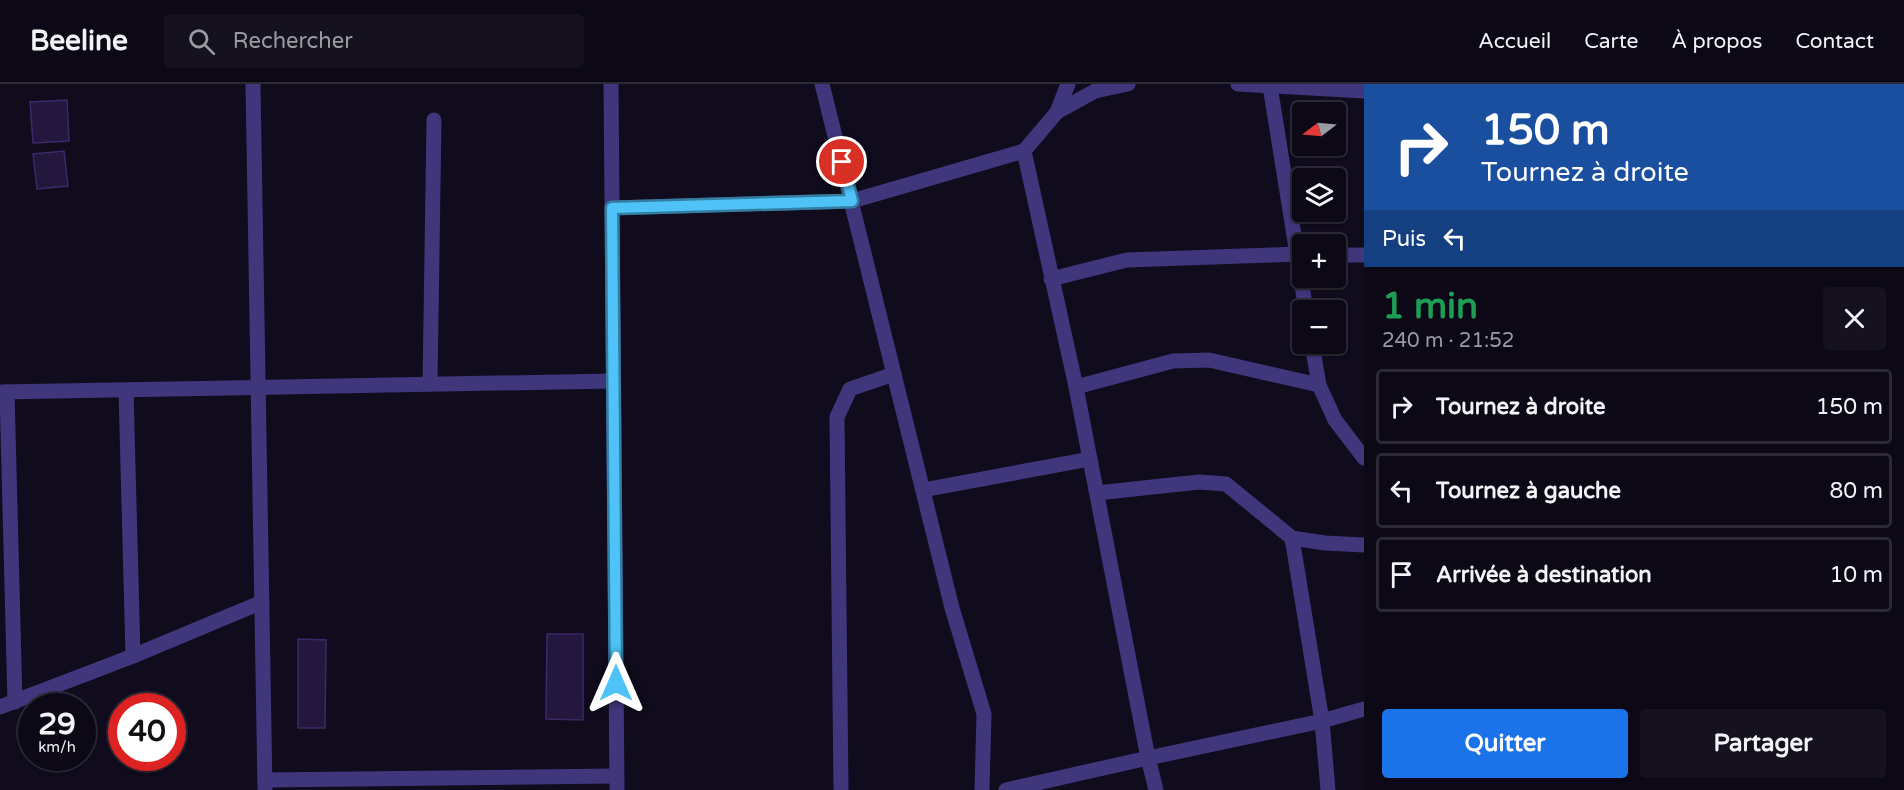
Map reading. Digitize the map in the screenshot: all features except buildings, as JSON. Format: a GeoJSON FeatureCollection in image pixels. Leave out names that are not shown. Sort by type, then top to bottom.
{"type":"FeatureCollection","features":[{"type":"Feature","properties":{"kind":"street"},"geometry":{"type":"LineString","coordinates":[[253,84],[265,785],[617,783],[611,84]]}},
{"type":"Feature","properties":{"kind":"street"},"geometry":{"type":"LineString","coordinates":[[822,84],[952,608],[984,714],[982,790]]}},
{"type":"Feature","properties":{"kind":"street"},"geometry":{"type":"LineString","coordinates":[[612,208],[852,201],[1024,151],[1057,112],[1068,84]]}},
{"type":"Feature","properties":{"kind":"street"},"geometry":{"type":"LineString","coordinates":[[1057,112],[1095,91],[1128,84]]}},
{"type":"Feature","properties":{"kind":"street"},"geometry":{"type":"LineString","coordinates":[[1238,84],[1364,91]]}},
{"type":"Feature","properties":{"kind":"street"},"geometry":{"type":"LineString","coordinates":[[1270,86],[1296,234]]}},
{"type":"Feature","properties":{"kind":"street"},"geometry":{"type":"LineString","coordinates":[[430,384],[434,120]]}},
{"type":"Feature","properties":{"kind":"street"},"geometry":{"type":"LineString","coordinates":[[1024,151],[1076,387],[1156,790]]}},
{"type":"Feature","properties":{"kind":"street"},"geometry":{"type":"LineString","coordinates":[[1052,279],[1127,260],[1292,254]]}},
{"type":"Feature","properties":{"kind":"street"},"geometry":{"type":"LineString","coordinates":[[1346,255],[1364,255]]}},
{"type":"Feature","properties":{"kind":"street"},"geometry":{"type":"LineString","coordinates":[[1313,354],[1318,385],[1335,420],[1364,458]]}},
{"type":"Feature","properties":{"kind":"street"},"geometry":{"type":"LineString","coordinates":[[1076,387],[1173,362],[1209,360],[1318,385]]}},
{"type":"Feature","properties":{"kind":"street"},"geometry":{"type":"LineString","coordinates":[[841,790],[837,417],[850,389],[894,374]]}},
{"type":"Feature","properties":{"kind":"street"},"geometry":{"type":"LineString","coordinates":[[15,702],[4,392],[613,381]]}},
{"type":"Feature","properties":{"kind":"street"},"geometry":{"type":"LineString","coordinates":[[126,390],[133,656]]}},
{"type":"Feature","properties":{"kind":"street"},"geometry":{"type":"LineString","coordinates":[[923,490],[1090,459]]}},
{"type":"Feature","properties":{"kind":"street"},"geometry":{"type":"LineString","coordinates":[[1097,493],[1199,483],[1226,484],[1292,538],[1364,545]]}},
{"type":"Feature","properties":{"kind":"street"},"geometry":{"type":"LineString","coordinates":[[1292,538],[1322,721],[1328,790]]}},
{"type":"Feature","properties":{"kind":"street"},"geometry":{"type":"LineString","coordinates":[[0,707],[133,656],[262,602]]}},
{"type":"Feature","properties":{"kind":"street"},"geometry":{"type":"LineString","coordinates":[[1006,790],[1322,721],[1364,709]]}},
{"type":"Feature","properties":{"kind":"route"},"geometry":{"type":"LineString","coordinates":[[616,683],[612,208],[852,201],[842,162]]}}]}
